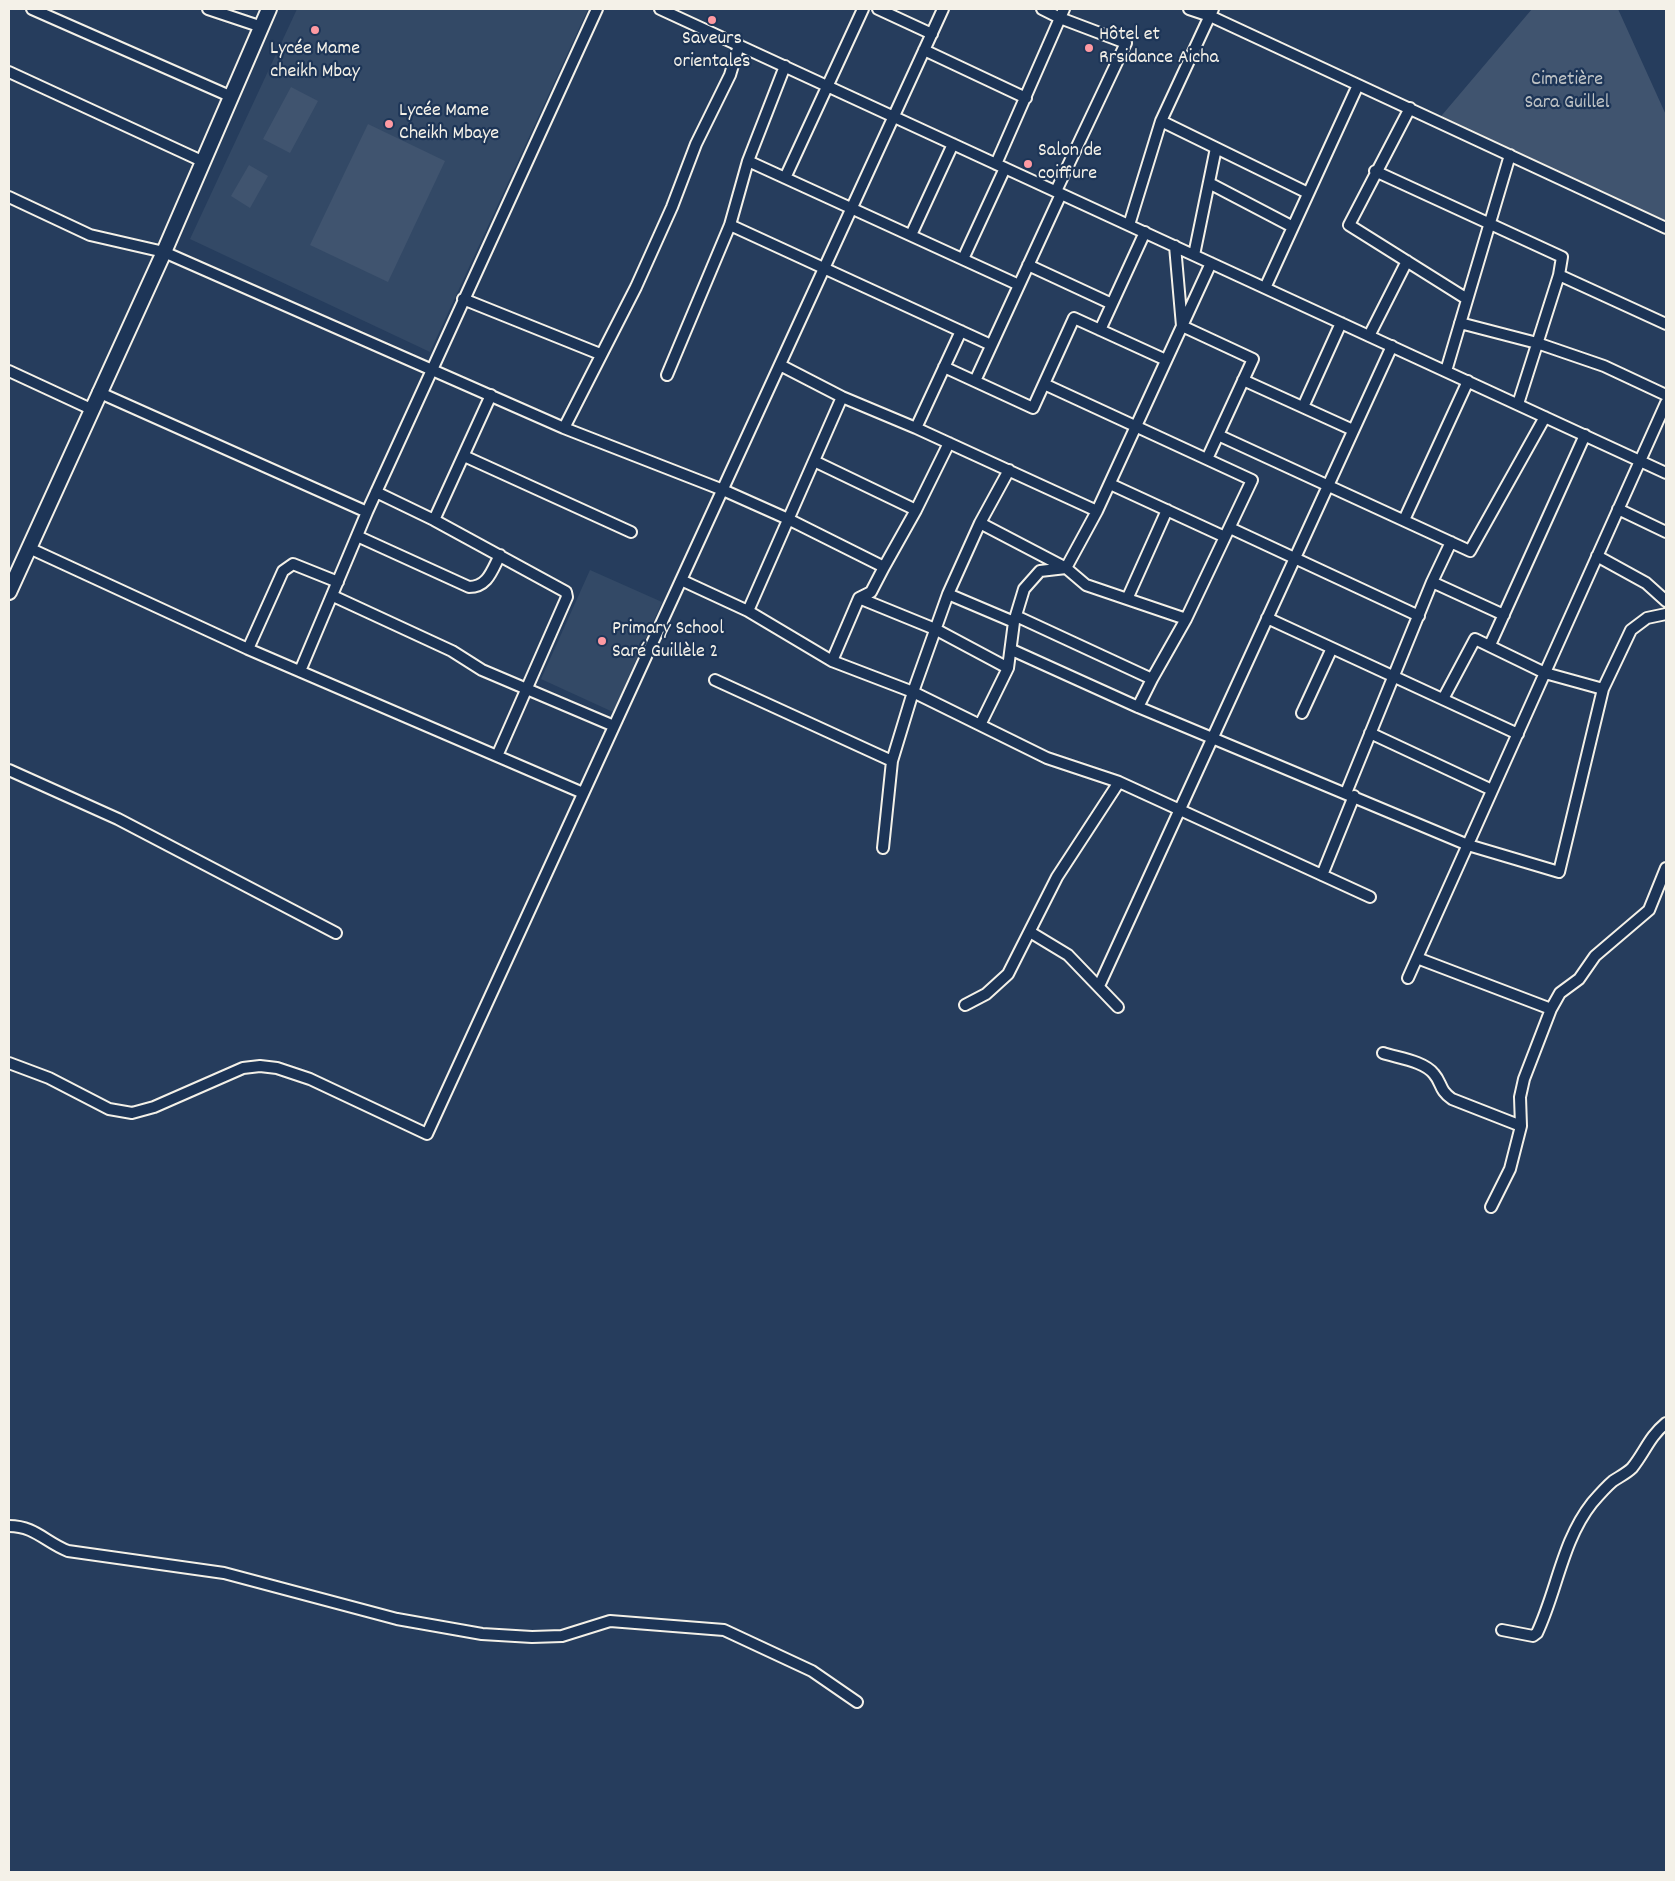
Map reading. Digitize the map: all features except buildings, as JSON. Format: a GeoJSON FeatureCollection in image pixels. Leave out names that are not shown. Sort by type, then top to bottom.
{"type":"FeatureCollection","features":[{"type":"Feature","properties":{"kind":"main road"},"geometry":{"type":"LineString","coordinates":[[9,592],[98,392],[164,252],[269,9]]}},
{"type":"Feature","properties":{"kind":"street"},"geometry":{"type":"LineString","coordinates":[[32,9],[232,97]]}},
{"type":"Feature","properties":{"kind":"street"},"geometry":{"type":"LineString","coordinates":[[208,9],[262,27]]}},
{"type":"Feature","properties":{"kind":"street"},"geometry":{"type":"LineString","coordinates":[[300,671],[367,512],[431,369],[597,9]]}},
{"type":"Feature","properties":{"kind":"street"},"geometry":{"type":"LineString","coordinates":[[660,9],[1666,473]]}},
{"type":"Feature","properties":{"kind":"street"},"geometry":{"type":"LineString","coordinates":[[682,19],[687,9]]}},
{"type":"Feature","properties":{"kind":"street"},"geometry":{"type":"LineString","coordinates":[[785,178],[863,9]]}},
{"type":"Feature","properties":{"kind":"street"},"geometry":{"type":"LineString","coordinates":[[878,9],[932,34]]}},
{"type":"Feature","properties":{"kind":"street"},"geometry":{"type":"LineString","coordinates":[[9,1063],[49,1078],[109,1109],[132,1113],[142,1112],[243,1068],[260,1066],[278,1068],[310,1079],[428,1134],[943,9]]}},
{"type":"Feature","properties":{"kind":"street"},"geometry":{"type":"LineString","coordinates":[[975,381],[1126,43],[1062,13],[1042,9]]}},
{"type":"Feature","properties":{"kind":"street"},"geometry":{"type":"LineString","coordinates":[[1188,9],[1211,12],[1358,85],[1666,228]]}},
{"type":"Feature","properties":{"kind":"street"},"geometry":{"type":"LineString","coordinates":[[1130,225],[1161,121],[1211,12]]}},
{"type":"Feature","properties":{"kind":"street"},"geometry":{"type":"LineString","coordinates":[[963,259],[1026,98],[1062,13]]}},
{"type":"Feature","properties":{"kind":"street"},"geometry":{"type":"LineString","coordinates":[[564,428],[600,354],[636,287],[672,208],[696,144],[730,75],[739,45]]}},
{"type":"Feature","properties":{"kind":"street"},"geometry":{"type":"LineString","coordinates":[[924,50],[1026,98]]}},
{"type":"Feature","properties":{"kind":"street"},"geometry":{"type":"LineString","coordinates":[[667,375],[730,225],[748,161],[785,66]]}},
{"type":"Feature","properties":{"kind":"street"},"geometry":{"type":"LineString","coordinates":[[9,72],[204,162]]}},
{"type":"Feature","properties":{"kind":"street"},"geometry":{"type":"LineString","coordinates":[[1265,288],[1358,85]]}},
{"type":"Feature","properties":{"kind":"street"},"geometry":{"type":"LineString","coordinates":[[1410,108],[1375,171],[1349,225],[1467,299]]}},
{"type":"Feature","properties":{"kind":"street"},"geometry":{"type":"LineString","coordinates":[[1161,121],[1308,193]]}},
{"type":"Feature","properties":{"kind":"street"},"geometry":{"type":"LineString","coordinates":[[911,235],[953,144]]}},
{"type":"Feature","properties":{"kind":"street"},"geometry":{"type":"LineString","coordinates":[[1194,255],[1216,148]]}},
{"type":"Feature","properties":{"kind":"street"},"geometry":{"type":"LineString","coordinates":[[1446,371],[1510,155]]}},
{"type":"Feature","properties":{"kind":"street"},"geometry":{"type":"LineString","coordinates":[[748,161],[1019,285]]}},
{"type":"Feature","properties":{"kind":"street"},"geometry":{"type":"LineString","coordinates":[[1375,171],[1562,257],[1559,275],[1518,404]]}},
{"type":"Feature","properties":{"kind":"street"},"geometry":{"type":"LineString","coordinates":[[1209,183],[1292,227]]}},
{"type":"Feature","properties":{"kind":"street"},"geometry":{"type":"LineString","coordinates":[[9,197],[90,235],[164,252],[564,428],[723,490],[788,519],[884,567]]}},
{"type":"Feature","properties":{"kind":"street"},"geometry":{"type":"LineString","coordinates":[[730,225],[824,270],[992,345]]}},
{"type":"Feature","properties":{"kind":"street"},"geometry":{"type":"LineString","coordinates":[[1100,330],[1145,232]]}},
{"type":"Feature","properties":{"kind":"street"},"geometry":{"type":"LineString","coordinates":[[1175,246],[1182,326]]}},
{"type":"Feature","properties":{"kind":"street"},"geometry":{"type":"LineString","coordinates":[[1369,336],[1407,261]]}},
{"type":"Feature","properties":{"kind":"street"},"geometry":{"type":"LineString","coordinates":[[1066,568],[1110,484],[1211,263]]}},
{"type":"Feature","properties":{"kind":"street"},"geometry":{"type":"LineString","coordinates":[[1028,265],[1112,304]]}},
{"type":"Feature","properties":{"kind":"street"},"geometry":{"type":"LineString","coordinates":[[1559,275],[1666,324]]}},
{"type":"Feature","properties":{"kind":"street"},"geometry":{"type":"LineString","coordinates":[[463,299],[600,354]]}},
{"type":"Feature","properties":{"kind":"street"},"geometry":{"type":"LineString","coordinates":[[944,367],[1033,408],[1074,318],[1166,360]]}},
{"type":"Feature","properties":{"kind":"street"},"geometry":{"type":"LineString","coordinates":[[1303,407],[1341,323]]}},
{"type":"Feature","properties":{"kind":"street"},"geometry":{"type":"LineString","coordinates":[[1460,323],[1537,343],[1604,366],[1666,395]]}},
{"type":"Feature","properties":{"kind":"street"},"geometry":{"type":"LineString","coordinates":[[1182,326],[1253,359],[1207,459]]}},
{"type":"Feature","properties":{"kind":"street"},"geometry":{"type":"LineString","coordinates":[[916,428],[961,331]]}},
{"type":"Feature","properties":{"kind":"street"},"geometry":{"type":"LineString","coordinates":[[1098,986],[1392,346]]}},
{"type":"Feature","properties":{"kind":"street"},"geometry":{"type":"LineString","coordinates":[[780,365],[842,397],[916,428],[1097,511]]}},
{"type":"Feature","properties":{"kind":"street"},"geometry":{"type":"LineString","coordinates":[[9,371],[91,409]]}},
{"type":"Feature","properties":{"kind":"street"},"geometry":{"type":"LineString","coordinates":[[1243,380],[1353,430]]}},
{"type":"Feature","properties":{"kind":"street"},"geometry":{"type":"LineString","coordinates":[[1404,520],[1468,381]]}},
{"type":"Feature","properties":{"kind":"street"},"geometry":{"type":"LineString","coordinates":[[1044,384],[1252,480],[1186,619],[1138,707]]}},
{"type":"Feature","properties":{"kind":"street"},"geometry":{"type":"LineString","coordinates":[[98,392],[367,512]]}},
{"type":"Feature","properties":{"kind":"street"},"geometry":{"type":"LineString","coordinates":[[434,520],[491,395]]}},
{"type":"Feature","properties":{"kind":"street"},"geometry":{"type":"LineString","coordinates":[[748,611],[842,397]]}},
{"type":"Feature","properties":{"kind":"street"},"geometry":{"type":"LineString","coordinates":[[1408,978],[1666,403]]}},
{"type":"Feature","properties":{"kind":"street"},"geometry":{"type":"LineString","coordinates":[[1218,435],[1470,551],[1545,417]]}},
{"type":"Feature","properties":{"kind":"street"},"geometry":{"type":"LineString","coordinates":[[1490,645],[1585,435]]}},
{"type":"Feature","properties":{"kind":"street"},"geometry":{"type":"LineString","coordinates":[[832,661],[859,598],[871,592],[916,510],[948,443]]}},
{"type":"Feature","properties":{"kind":"street"},"geometry":{"type":"LineString","coordinates":[[464,456],[631,532]]}},
{"type":"Feature","properties":{"kind":"street"},"geometry":{"type":"LineString","coordinates":[[814,461],[916,510]]}},
{"type":"Feature","properties":{"kind":"street"},"geometry":{"type":"LineString","coordinates":[[883,848],[892,761],[913,692],[948,594],[980,523],[1009,470]]}},
{"type":"Feature","properties":{"kind":"street"},"geometry":{"type":"LineString","coordinates":[[1110,484],[1167,510],[1294,558],[1419,616]]}},
{"type":"Feature","properties":{"kind":"street"},"geometry":{"type":"LineString","coordinates":[[376,492],[434,520],[566,592],[567,597],[497,756]]}},
{"type":"Feature","properties":{"kind":"street"},"geometry":{"type":"LineString","coordinates":[[1618,509],[1666,532]]}},
{"type":"Feature","properties":{"kind":"street"},"geometry":{"type":"LineString","coordinates":[[1128,597],[1167,510]]}},
{"type":"Feature","properties":{"kind":"street"},"geometry":{"type":"LineString","coordinates":[[980,523],[1066,568],[1086,585],[1128,597],[1186,619]]}},
{"type":"Feature","properties":{"kind":"street"},"geometry":{"type":"LineString","coordinates":[[357,536],[469,587],[479,587],[484,584],[500,555]]}},
{"type":"Feature","properties":{"kind":"street"},"geometry":{"type":"LineString","coordinates":[[1322,875],[1370,733],[1432,582],[1451,542]]}},
{"type":"Feature","properties":{"kind":"street"},"geometry":{"type":"LineString","coordinates":[[29,548],[248,649],[583,793]]}},
{"type":"Feature","properties":{"kind":"street"},"geometry":{"type":"LineString","coordinates":[[1598,556],[1646,583],[1666,601]]}},
{"type":"Feature","properties":{"kind":"street"},"geometry":{"type":"LineString","coordinates":[[248,649],[283,571],[288,566],[293,564],[338,582]]}},
{"type":"Feature","properties":{"kind":"street"},"geometry":{"type":"LineString","coordinates":[[980,725],[1008,668],[1015,619],[1024,589],[1040,571],[1066,568]]}},
{"type":"Feature","properties":{"kind":"street"},"geometry":{"type":"LineString","coordinates":[[681,580],[748,611],[832,661],[913,692],[1047,758],[1119,782],[1370,897]]}},
{"type":"Feature","properties":{"kind":"street"},"geometry":{"type":"LineString","coordinates":[[1432,582],[1504,615]]}},
{"type":"Feature","properties":{"kind":"street"},"geometry":{"type":"LineString","coordinates":[[948,594],[1015,619],[1152,679]]}},
{"type":"Feature","properties":{"kind":"street"},"geometry":{"type":"LineString","coordinates":[[332,596],[452,651],[482,670],[614,726]]}},
{"type":"Feature","properties":{"kind":"street"},"geometry":{"type":"LineString","coordinates":[[859,598],[935,629],[1008,668]]}},
{"type":"Feature","properties":{"kind":"street"},"geometry":{"type":"LineString","coordinates":[[1012,650],[1138,707],[1213,736],[1468,844],[1559,872],[1603,689],[1631,630],[1647,618],[1666,614]]}},
{"type":"Feature","properties":{"kind":"street"},"geometry":{"type":"LineString","coordinates":[[1267,618],[1518,734]]}},
{"type":"Feature","properties":{"kind":"street"},"geometry":{"type":"LineString","coordinates":[[1443,699],[1475,638],[1545,673],[1603,689]]}},
{"type":"Feature","properties":{"kind":"street"},"geometry":{"type":"LineString","coordinates":[[1302,713],[1332,648]]}},
{"type":"Feature","properties":{"kind":"street"},"geometry":{"type":"LineString","coordinates":[[715,680],[892,761]]}},
{"type":"Feature","properties":{"kind":"street"},"geometry":{"type":"LineString","coordinates":[[1370,733],[1492,790]]}},
{"type":"Feature","properties":{"kind":"street"},"geometry":{"type":"LineString","coordinates":[[9,770],[118,819],[336,932]]}},
{"type":"Feature","properties":{"kind":"street"},"geometry":{"type":"LineString","coordinates":[[965,1005],[986,994],[1008,974],[1057,877],[1119,782]]}},
{"type":"Feature","properties":{"kind":"street"},"geometry":{"type":"LineString","coordinates":[[1491,1207],[1510,1169],[1521,1126],[1520,1097],[1524,1079],[1555,999],[1579,979],[1595,956],[1649,910],[1666,868]]}},
{"type":"Feature","properties":{"kind":"street"},"geometry":{"type":"LineString","coordinates":[[1030,932],[1068,955],[1118,1007]]}},
{"type":"Feature","properties":{"kind":"street"},"geometry":{"type":"LineString","coordinates":[[1417,958],[1551,1009]]}},
{"type":"Feature","properties":{"kind":"street"},"geometry":{"type":"LineString","coordinates":[[1384,1053],[1425,1067],[1435,1074],[1444,1094],[1452,1099],[1521,1126]]}},
{"type":"Feature","properties":{"kind":"street"},"geometry":{"type":"LineString","coordinates":[[1502,1630],[1533,1636],[1537,1633],[1553,1594],[1568,1546],[1582,1518],[1592,1503],[1612,1483],[1631,1469],[1653,1433],[1666,1422]]}},
{"type":"Feature","properties":{"kind":"street"},"geometry":{"type":"LineString","coordinates":[[9,1526],[36,1532],[68,1551],[224,1573],[397,1619],[482,1634],[532,1637],[562,1636],[610,1621],[724,1630],[812,1671],[857,1702]]}},
{"type":"Feature","properties":{"kind":"shaded area","name":"Lycée Mame Cheikh Mbaye"},"geometry":{"type":"Polygon","coordinates":[[[297,9],[588,9],[430,352],[190,239],[297,9]]]}},
{"type":"Feature","properties":{"kind":"shaded area","name":"Primary School Saré Guillèle 2"},"geometry":{"type":"Polygon","coordinates":[[[590,570],[662,602],[613,712],[541,679],[590,570]]]}},
{"type":"Feature","properties":{"kind":"green space","name":"Cimetière Sara Guillel"},"geometry":{"type":"Polygon","coordinates":[[[1532,9],[1618,9],[1666,115],[1666,228],[1437,121],[1532,9]]]}},
{"type":"Feature","properties":{"kind":"green space"},"geometry":{"type":"Polygon","coordinates":[[[291,87],[318,101],[290,153],[263,139],[291,87]]]}},
{"type":"Feature","properties":{"kind":"green space"},"geometry":{"type":"Polygon","coordinates":[[[368,124],[445,161],[388,282],[310,245],[368,124]]]}},
{"type":"Feature","properties":{"kind":"green space"},"geometry":{"type":"Polygon","coordinates":[[[249,165],[268,176],[250,208],[231,196],[249,165]]]}},
{"type":"Feature","properties":{"kind":"place","name":"Saveurs orientales"},"geometry":{"type":"Point","coordinates":[712,20]}},
{"type":"Feature","properties":{"kind":"place","name":"Lycée Mame cheikh Mbay"},"geometry":{"type":"Point","coordinates":[315,30]}},
{"type":"Feature","properties":{"kind":"place","name":"Hôtel et Rrsidance Aicha"},"geometry":{"type":"Point","coordinates":[1089,48]}},
{"type":"Feature","properties":{"kind":"place","name":"Lycée Mame Cheikh Mbaye"},"geometry":{"type":"Point","coordinates":[389,124]}},
{"type":"Feature","properties":{"kind":"place","name":"Salon de coiffure"},"geometry":{"type":"Point","coordinates":[1028,164]}},
{"type":"Feature","properties":{"kind":"place","name":"Primary School Saré Guillèle 2"},"geometry":{"type":"Point","coordinates":[602,641]}}]}
